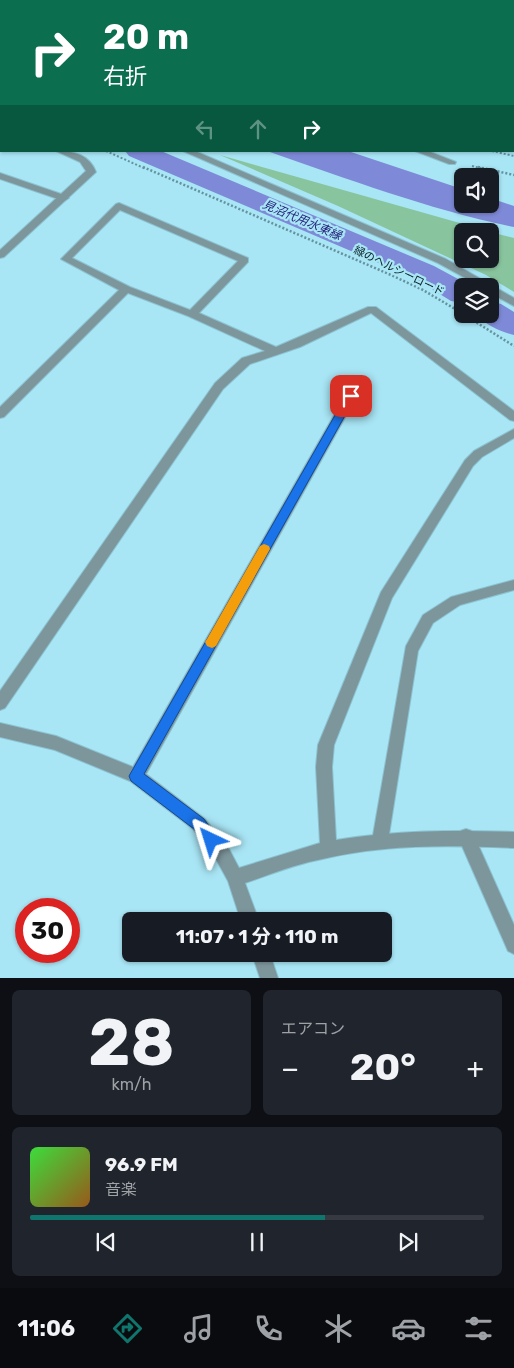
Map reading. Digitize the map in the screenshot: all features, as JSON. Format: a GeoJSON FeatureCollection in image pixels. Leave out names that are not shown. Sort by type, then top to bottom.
{"type":"FeatureCollection","features":[{"type":"Feature","properties":{"kind":"street"},"geometry":{"type":"LineString","coordinates":[[0,256],[91,172],[89,164],[84,160],[63,152]]}},
{"type":"Feature","properties":{"kind":"street"},"geometry":{"type":"LineString","coordinates":[[189,152],[442,261],[472,278]]}},
{"type":"Feature","properties":{"kind":"street"},"geometry":{"type":"LineString","coordinates":[[422,152],[452,162]]}},
{"type":"Feature","properties":{"kind":"street"},"geometry":{"type":"LineString","coordinates":[[0,176],[64,198]]}},
{"type":"Feature","properties":{"kind":"street"},"geometry":{"type":"LineString","coordinates":[[192,314],[244,260],[120,206],[66,259],[126,289],[192,314],[275,351]]}},
{"type":"Feature","properties":{"kind":"street"},"geometry":{"type":"LineString","coordinates":[[0,414],[126,289]]}},
{"type":"Feature","properties":{"kind":"street"},"geometry":{"type":"LineString","coordinates":[[499,294],[514,303]]}},
{"type":"Feature","properties":{"kind":"street"},"geometry":{"type":"LineString","coordinates":[[0,703],[219,386],[246,361],[296,344],[372,309],[514,417]]}},
{"type":"Feature","properties":{"kind":"street"},"geometry":{"type":"LineString","coordinates":[[136,776],[351,396]]}},
{"type":"Feature","properties":{"kind":"street"},"geometry":{"type":"LineString","coordinates":[[328,849],[324,767],[326,745],[386,596],[469,463],[478,454],[514,433]]}},
{"type":"Feature","properties":{"kind":"street"},"geometry":{"type":"LineString","coordinates":[[380,841],[411,650],[428,619],[456,601],[514,585]]}},
{"type":"Feature","properties":{"kind":"street"},"geometry":{"type":"LineString","coordinates":[[0,730],[56,743],[136,776],[199,824],[223,855],[247,912]]}},
{"type":"Feature","properties":{"kind":"street"},"geometry":{"type":"LineString","coordinates":[[234,878],[328,849],[380,841],[466,837],[514,840]]}},
{"type":"Feature","properties":{"kind":"street"},"geometry":{"type":"LineString","coordinates":[[466,837],[514,945]]}},
{"type":"Feature","properties":{"kind":"street"},"geometry":{"type":"LineString","coordinates":[[264,962],[269,978]]}},
{"type":"Feature","properties":{"kind":"path","name":"緑のヘルシーロード"},"geometry":{"type":"LineString","coordinates":[[108,152],[391,275],[423,290],[454,309]]}},
{"type":"Feature","properties":{"kind":"path"},"geometry":{"type":"LineString","coordinates":[[496,152],[514,156]]}},
{"type":"Feature","properties":{"kind":"path"},"geometry":{"type":"LineString","coordinates":[[452,162],[514,175]]}},
{"type":"Feature","properties":{"kind":"path","name":"緑のヘルシーロード"},"geometry":{"type":"LineString","coordinates":[[477,323],[514,346]]}},
{"type":"Feature","properties":{"kind":"green space"},"geometry":{"type":"Polygon","coordinates":[[[220,155],[460,223],[454,223],[454,260],[338,206],[220,155]]]}},
{"type":"Feature","properties":{"kind":"green space"},"geometry":{"type":"Polygon","coordinates":[[[499,234],[514,238],[514,292],[499,283],[499,278],[491,278],[471,268],[499,268],[499,234]]]}},
{"type":"Feature","properties":{"kind":"water"},"geometry":{"type":"Polygon","coordinates":[[[270,152],[351,152],[454,186],[454,213],[270,152]]]}},
{"type":"Feature","properties":{"kind":"water"},"geometry":{"type":"Polygon","coordinates":[[[499,201],[514,206],[514,227],[455,213],[499,213],[499,201]]]}},
{"type":"Feature","properties":{"kind":"waterway","name":"見沼代用水東縁"},"geometry":{"type":"LineString","coordinates":[[140,152],[424,272],[454,289]]}},
{"type":"Feature","properties":{"kind":"waterway","name":"見沼代用水東縁"},"geometry":{"type":"LineString","coordinates":[[499,316],[514,325]]}},
{"type":"Feature","properties":{"kind":"slow traffic"},"geometry":{"type":"LineString","coordinates":[[212,642],[264,549]]}},
{"type":"Feature","properties":{"kind":"route"},"geometry":{"type":"LineString","coordinates":[[211,840],[199,824],[136,776],[351,396]]}}]}
